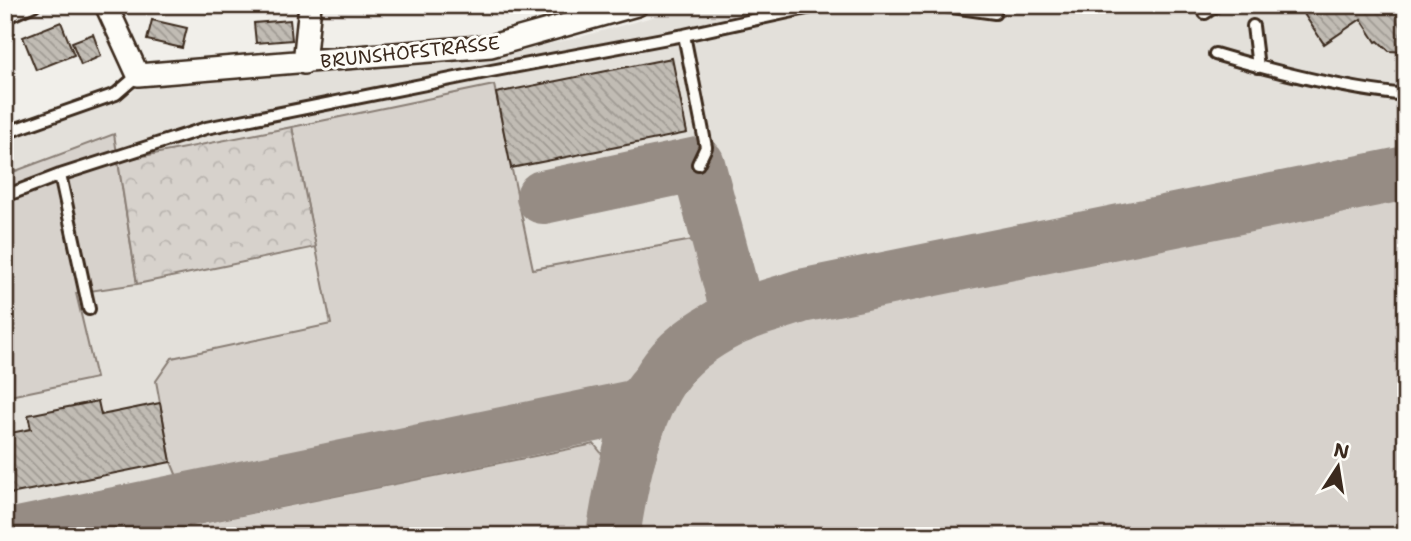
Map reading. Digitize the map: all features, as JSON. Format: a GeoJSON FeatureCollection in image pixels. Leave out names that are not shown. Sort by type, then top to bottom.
{"type":"FeatureCollection","features":[{"type":"Feature","properties":{"kind":"street"},"geometry":{"type":"LineString","coordinates":[[106,5],[138,75]]}},
{"type":"Feature","properties":{"kind":"street","name":"BRUNSHOFSTRASSE"},"geometry":{"type":"LineString","coordinates":[[304,63],[310,5]]}},
{"type":"Feature","properties":{"kind":"street","name":"BRUNSHOFSTRASSE"},"geometry":{"type":"LineString","coordinates":[[138,75],[491,46],[637,5]]}},
{"type":"Feature","properties":{"kind":"lane"},"geometry":{"type":"LineString","coordinates":[[5,18],[34,5]]}},
{"type":"Feature","properties":{"kind":"lane"},"geometry":{"type":"LineString","coordinates":[[5,196],[60,175],[206,128],[477,73],[684,35],[821,5]]}},
{"type":"Feature","properties":{"kind":"lane"},"geometry":{"type":"LineString","coordinates":[[938,5],[995,13]]}},
{"type":"Feature","properties":{"kind":"lane"},"geometry":{"type":"LineString","coordinates":[[1205,13],[1217,5]]}},
{"type":"Feature","properties":{"kind":"lane"},"geometry":{"type":"LineString","coordinates":[[1253,26],[1258,66]]}},
{"type":"Feature","properties":{"kind":"lane"},"geometry":{"type":"LineString","coordinates":[[684,35],[706,147],[698,164]]}},
{"type":"Feature","properties":{"kind":"lane"},"geometry":{"type":"LineString","coordinates":[[1215,54],[1334,83],[1406,95]]}},
{"type":"Feature","properties":{"kind":"lane"},"geometry":{"type":"LineString","coordinates":[[5,134],[116,94],[138,75]]}},
{"type":"Feature","properties":{"kind":"lane"},"geometry":{"type":"LineString","coordinates":[[60,175],[89,309]]}},
{"type":"Feature","properties":{"kind":"shaded area"},"geometry":{"type":"Polygon","coordinates":[[[696,5],[1406,5],[1406,536],[5,536],[5,139],[132,93],[139,82],[488,57],[576,38],[696,5]]]}},
{"type":"Feature","properties":{"kind":"green space"},"geometry":{"type":"Polygon","coordinates":[[[494,85],[533,269],[693,240],[708,302],[700,320],[618,390],[178,479],[171,462],[156,381],[172,358],[331,324],[292,127],[494,85]]]}},
{"type":"Feature","properties":{"kind":"green space"},"geometry":{"type":"Polygon","coordinates":[[[292,127],[316,247],[137,284],[118,161],[292,127]]]}},
{"type":"Feature","properties":{"kind":"green space"},"geometry":{"type":"Polygon","coordinates":[[[114,134],[137,284],[76,293],[96,378],[5,397],[5,175],[114,134]]]}},
{"type":"Feature","properties":{"kind":"green space"},"geometry":{"type":"Polygon","coordinates":[[[1406,193],[1406,536],[636,536],[643,497],[668,416],[687,379],[735,342],[803,314],[1406,193]]]}},
{"type":"Feature","properties":{"kind":"green space"},"geometry":{"type":"Polygon","coordinates":[[[594,444],[606,459],[594,536],[137,536],[594,444]]]}},
{"type":"Feature","properties":{"kind":"building"},"geometry":{"type":"Polygon","coordinates":[[[1316,5],[1386,5],[1390,13],[1398,8],[1406,20],[1406,52],[1389,51],[1376,42],[1361,19],[1324,44],[1304,14],[1316,5]]]}},
{"type":"Feature","properties":{"kind":"building"},"geometry":{"type":"Polygon","coordinates":[[[152,20],[187,28],[182,48],[147,40],[152,20]]]}},
{"type":"Feature","properties":{"kind":"building"},"geometry":{"type":"Polygon","coordinates":[[[290,20],[292,40],[256,43],[254,23],[290,20]]]}},
{"type":"Feature","properties":{"kind":"building"},"geometry":{"type":"Polygon","coordinates":[[[61,22],[74,55],[36,70],[23,37],[61,22]]]}},
{"type":"Feature","properties":{"kind":"building"},"geometry":{"type":"Polygon","coordinates":[[[93,34],[101,56],[81,65],[72,42],[93,34]]]}},
{"type":"Feature","properties":{"kind":"building"},"geometry":{"type":"Polygon","coordinates":[[[672,58],[687,133],[511,168],[496,93],[672,58]]]}},
{"type":"Feature","properties":{"kind":"building"},"geometry":{"type":"Polygon","coordinates":[[[98,401],[101,415],[160,403],[171,462],[5,495],[5,434],[31,429],[28,415],[98,401]]]}},
{"type":"Feature","properties":{"kind":"taxiway"},"geometry":{"type":"LineString","coordinates":[[543,197],[698,164],[739,317]]}},
{"type":"Feature","properties":{"kind":"taxiway"},"geometry":{"type":"LineString","coordinates":[[613,536],[631,449],[656,386],[667,369],[691,345],[740,316],[801,296],[1406,173]]}},
{"type":"Feature","properties":{"kind":"taxiway"},"geometry":{"type":"LineString","coordinates":[[9,536],[633,407],[644,401],[653,389]]}}]}
